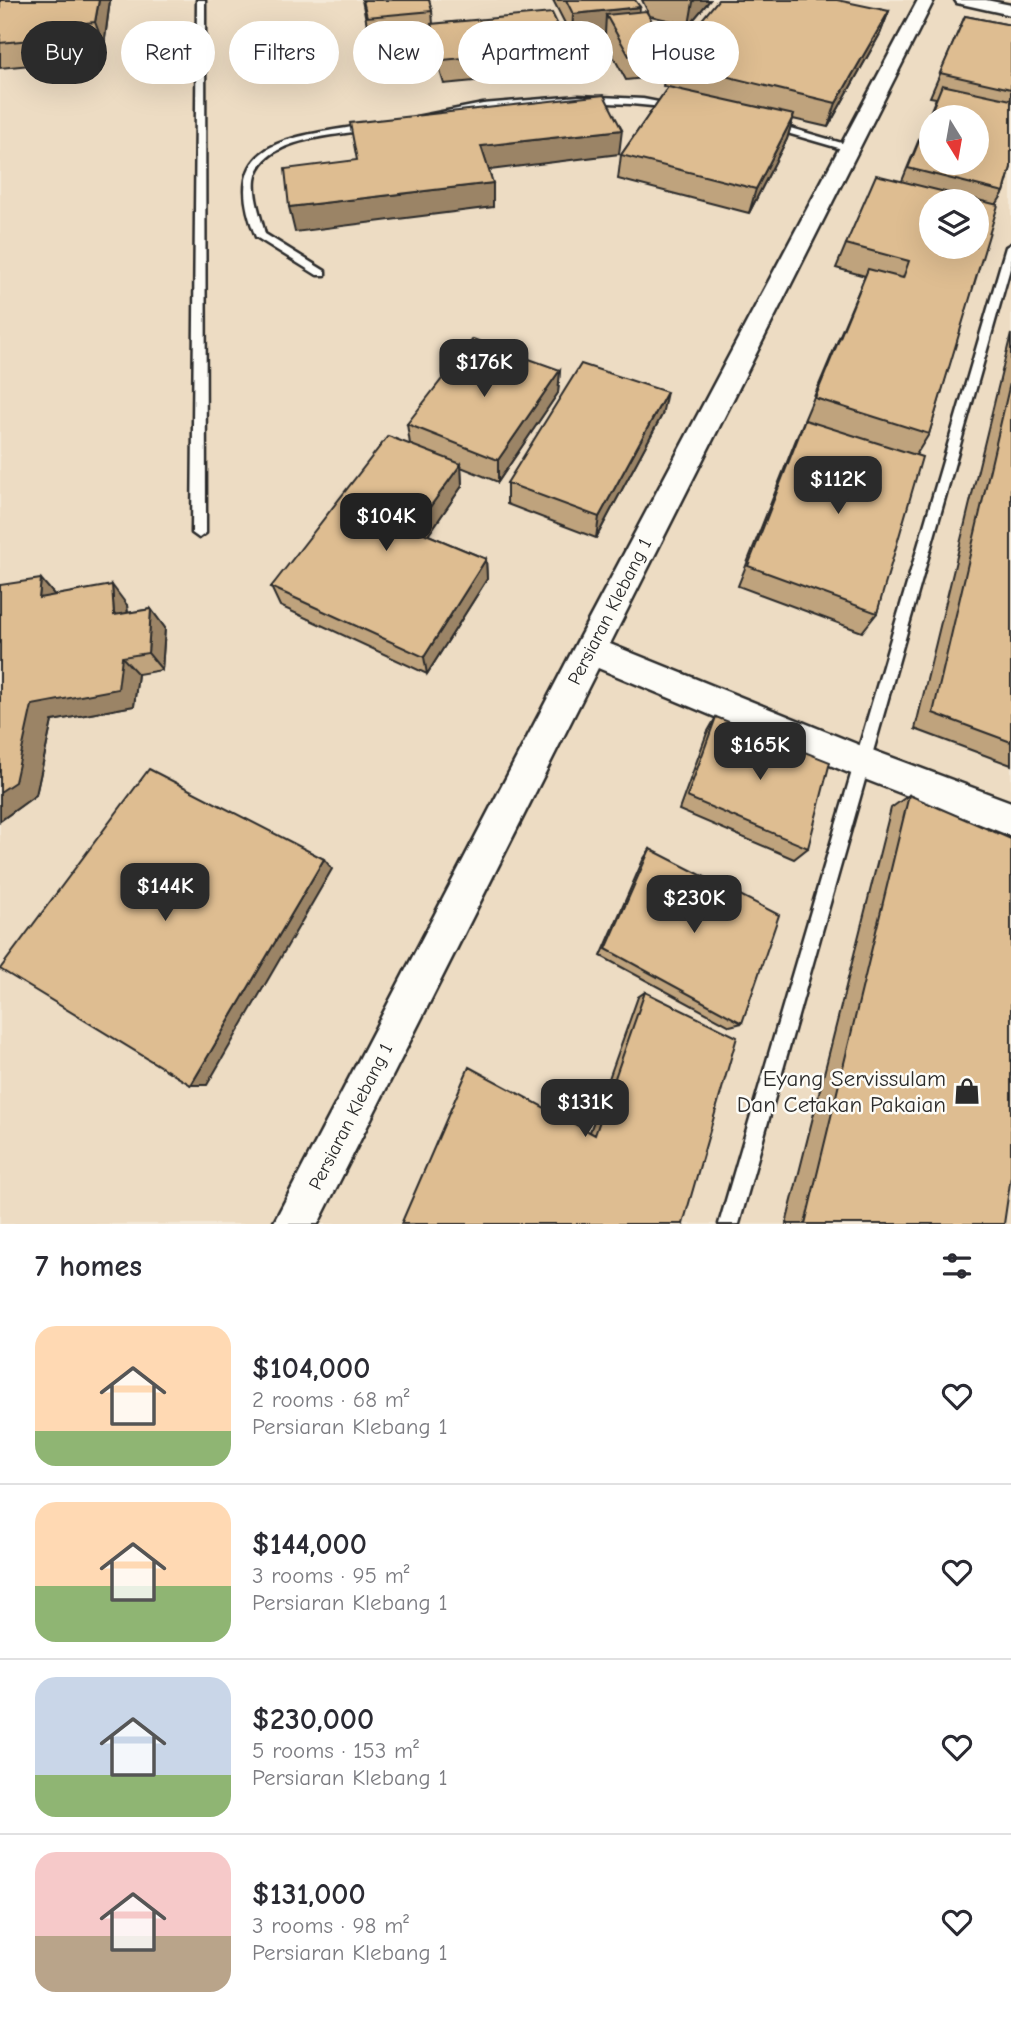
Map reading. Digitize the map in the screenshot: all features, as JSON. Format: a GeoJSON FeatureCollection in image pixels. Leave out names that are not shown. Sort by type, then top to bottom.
{"type":"FeatureCollection","features":[{"type":"Feature","properties":{"kind":"street","name":"Persiaran Klebang 1"},"geometry":{"type":"LineString","coordinates":[[295,1224],[926,0]]}},
{"type":"Feature","properties":{"kind":"street"},"geometry":{"type":"LineString","coordinates":[[963,0],[1011,10]]}},
{"type":"Feature","properties":{"kind":"street"},"geometry":{"type":"LineString","coordinates":[[589,650],[861,762],[1011,819]]}},
{"type":"Feature","properties":{"kind":"lane"},"geometry":{"type":"LineString","coordinates":[[199,533],[201,0]]}},
{"type":"Feature","properties":{"kind":"lane"},"geometry":{"type":"LineString","coordinates":[[415,118],[524,100],[649,102],[684,107]]}},
{"type":"Feature","properties":{"kind":"lane"},"geometry":{"type":"LineString","coordinates":[[758,122],[849,148]]}},
{"type":"Feature","properties":{"kind":"lane"},"geometry":{"type":"LineString","coordinates":[[321,273],[260,235],[250,180],[253,168],[265,152],[300,138],[377,126]]}},
{"type":"Feature","properties":{"kind":"lane"},"geometry":{"type":"LineString","coordinates":[[729,1224],[1011,247]]}},
{"type":"Feature","properties":{"kind":"shaded area"},"geometry":{"type":"Polygon","coordinates":[[[0,0],[1011,0],[1011,1224],[0,1224],[0,0]]]}},
{"type":"Feature","properties":{"kind":"building"},"geometry":{"type":"Polygon","coordinates":[[[0,0],[99,0],[95,21],[21,21],[21,41],[0,43],[0,0]]]}},
{"type":"Feature","properties":{"kind":"building"},"geometry":{"type":"Polygon","coordinates":[[[363,0],[429,0],[432,11],[367,17],[363,0]]]}},
{"type":"Feature","properties":{"kind":"building"},"geometry":{"type":"Polygon","coordinates":[[[566,0],[635,0],[640,7],[573,14],[566,0]]]}},
{"type":"Feature","properties":{"kind":"building"},"geometry":{"type":"Polygon","coordinates":[[[718,0],[837,0],[889,11],[836,103],[739,79],[739,21],[701,21],[718,0]]]}},
{"type":"Feature","properties":{"kind":"building"},"geometry":{"type":"Polygon","coordinates":[[[646,11],[652,21],[627,21],[627,52],[613,27],[613,21],[609,21],[606,15],[646,11]]]}},
{"type":"Feature","properties":{"kind":"building"},"geometry":{"type":"Polygon","coordinates":[[[552,13],[556,21],[464,21],[552,13]]]}},
{"type":"Feature","properties":{"kind":"building"},"geometry":{"type":"Polygon","coordinates":[[[965,16],[1011,25],[1011,89],[940,73],[965,16]]]}},
{"type":"Feature","properties":{"kind":"building"},"geometry":{"type":"Polygon","coordinates":[[[458,22],[458,59],[444,60],[444,23],[458,22]]]}},
{"type":"Feature","properties":{"kind":"building"},"geometry":{"type":"Polygon","coordinates":[[[942,85],[1011,100],[1011,167],[1004,192],[936,175],[989,175],[989,105],[934,105],[942,85]]]}},
{"type":"Feature","properties":{"kind":"building"},"geometry":{"type":"Polygon","coordinates":[[[668,87],[794,115],[756,189],[621,155],[668,87]]]}},
{"type":"Feature","properties":{"kind":"building"},"geometry":{"type":"Polygon","coordinates":[[[604,95],[622,130],[481,146],[493,183],[289,207],[285,169],[357,160],[350,123],[604,95]]]}},
{"type":"Feature","properties":{"kind":"building"},"geometry":{"type":"Polygon","coordinates":[[[919,141],[919,171],[908,168],[919,141]]]}},
{"type":"Feature","properties":{"kind":"building"},"geometry":{"type":"Polygon","coordinates":[[[876,175],[933,189],[919,189],[919,259],[982,259],[929,434],[815,398],[868,269],[903,278],[909,261],[846,244],[876,175]]]}},
{"type":"Feature","properties":{"kind":"building"},"geometry":{"type":"Polygon","coordinates":[[[989,203],[998,205],[989,235],[989,203]]]}},
{"type":"Feature","properties":{"kind":"building"},"geometry":{"type":"Polygon","coordinates":[[[473,339],[560,370],[498,460],[407,424],[473,339]]]}},
{"type":"Feature","properties":{"kind":"building"},"geometry":{"type":"Polygon","coordinates":[[[581,364],[667,392],[599,517],[507,483],[581,364]]]}},
{"type":"Feature","properties":{"kind":"building"},"geometry":{"type":"Polygon","coordinates":[[[1011,379],[1011,742],[933,713],[1011,379]]]}},
{"type":"Feature","properties":{"kind":"building"},"geometry":{"type":"Polygon","coordinates":[[[805,420],[922,457],[877,613],[748,566],[805,420]]]}},
{"type":"Feature","properties":{"kind":"building"},"geometry":{"type":"Polygon","coordinates":[[[388,436],[461,464],[414,529],[486,559],[424,657],[271,587],[388,436]]]}},
{"type":"Feature","properties":{"kind":"building"},"geometry":{"type":"Polygon","coordinates":[[[41,579],[39,598],[112,585],[114,615],[151,609],[148,653],[122,657],[118,689],[32,705],[15,782],[0,792],[0,585],[41,579]]]}},
{"type":"Feature","properties":{"kind":"building"},"geometry":{"type":"Polygon","coordinates":[[[716,717],[830,762],[808,848],[687,797],[716,717]]]}},
{"type":"Feature","properties":{"kind":"building"},"geometry":{"type":"Polygon","coordinates":[[[149,769],[324,859],[191,1085],[0,969],[149,769]]]}},
{"type":"Feature","properties":{"kind":"building"},"geometry":{"type":"Polygon","coordinates":[[[909,795],[1011,839],[1011,1176],[1004,1224],[805,1224],[909,795]]]}},
{"type":"Feature","properties":{"kind":"building"},"geometry":{"type":"Polygon","coordinates":[[[650,849],[779,915],[742,1023],[606,949],[650,849]]]}},
{"type":"Feature","properties":{"kind":"building"},"geometry":{"type":"Polygon","coordinates":[[[645,992],[737,1037],[683,1224],[401,1224],[469,1067],[595,1135],[645,992]]]}},
{"type":"Feature","properties":{"kind":"place","name":"Eyang Servissulam Dan Cetakan Pakaian"},"geometry":{"type":"Point","coordinates":[967,1091]}}]}
